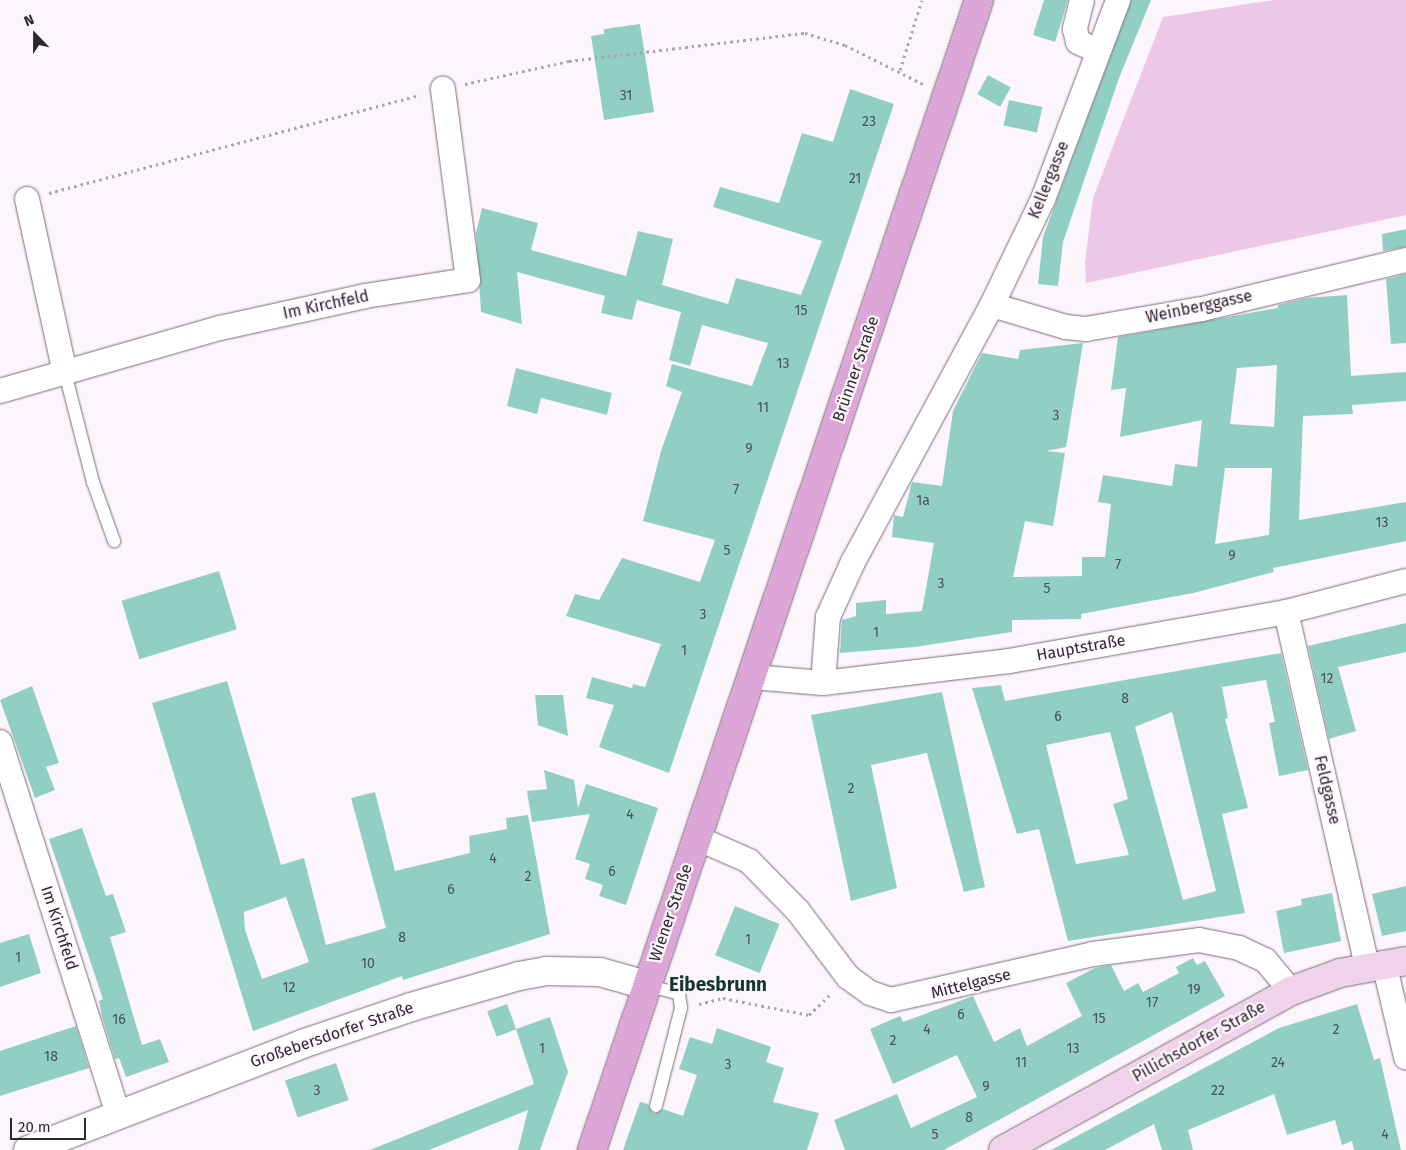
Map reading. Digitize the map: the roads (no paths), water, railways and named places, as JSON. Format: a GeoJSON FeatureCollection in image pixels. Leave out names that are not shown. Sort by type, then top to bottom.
{"type":"FeatureCollection","features":[{"type":"Feature","properties":{"kind":"main road","name":"Brünner Straße"},"geometry":{"type":"LineString","coordinates":[[752,677],[948,98],[978,0]]}},
{"type":"Feature","properties":{"kind":"main road","name":"Wiener Straße"},"geometry":{"type":"LineString","coordinates":[[592,1150],[658,988],[697,838],[752,677]]}},
{"type":"Feature","properties":{"kind":"main road","name":"Pillichsdorfer Straße"},"geometry":{"type":"LineString","coordinates":[[1003,1150],[1292,991],[1386,964]]}},
{"type":"Feature","properties":{"kind":"street"},"geometry":{"type":"LineString","coordinates":[[1082,0],[1075,30],[1078,42],[1098,51]]}},
{"type":"Feature","properties":{"kind":"street","name":"Kellergasse"},"geometry":{"type":"LineString","coordinates":[[824,682],[828,617],[853,562],[992,305],[1043,199],[1118,0]]}},
{"type":"Feature","properties":{"kind":"street","name":"Im Kirchfeld"},"geometry":{"type":"LineString","coordinates":[[0,391],[220,328],[365,296],[468,280],[444,89]]}},
{"type":"Feature","properties":{"kind":"street"},"geometry":{"type":"LineString","coordinates":[[27,199],[65,373]]}},
{"type":"Feature","properties":{"kind":"street","name":"Weinberggasse"},"geometry":{"type":"LineString","coordinates":[[992,305],[1066,327],[1086,329],[1202,309],[1406,260]]}},
{"type":"Feature","properties":{"kind":"street","name":"Hauptstraße"},"geometry":{"type":"LineString","coordinates":[[752,677],[824,682],[1009,661],[1286,612],[1406,581]]}},
{"type":"Feature","properties":{"kind":"street","name":"Feldgasse"},"geometry":{"type":"LineString","coordinates":[[1286,612],[1386,964],[1406,1058]]}},
{"type":"Feature","properties":{"kind":"street","name":"Im Kirchfeld"},"geometry":{"type":"LineString","coordinates":[[0,742],[118,1114]]}},
{"type":"Feature","properties":{"kind":"street","name":"Mittelgasse"},"geometry":{"type":"LineString","coordinates":[[697,838],[735,853],[769,878],[848,977],[870,994],[890,1000],[1093,954],[1199,940],[1239,948],[1265,960],[1292,991]]}},
{"type":"Feature","properties":{"kind":"street","name":"Großebersdorfer Straße"},"geometry":{"type":"LineString","coordinates":[[28,1150],[118,1114],[338,1032],[519,976],[546,972],[600,972],[658,988]]}},
{"type":"Feature","properties":{"kind":"lane"},"geometry":{"type":"LineString","coordinates":[[65,373],[93,482],[114,541]]}},
{"type":"Feature","properties":{"kind":"lane"},"geometry":{"type":"LineString","coordinates":[[656,1106],[681,1008],[679,994],[658,988]]}},
{"type":"Feature","properties":{"kind":"district","name":"Eibesbrunn"},"geometry":{"type":"Point","coordinates":[718,985]}}]}
